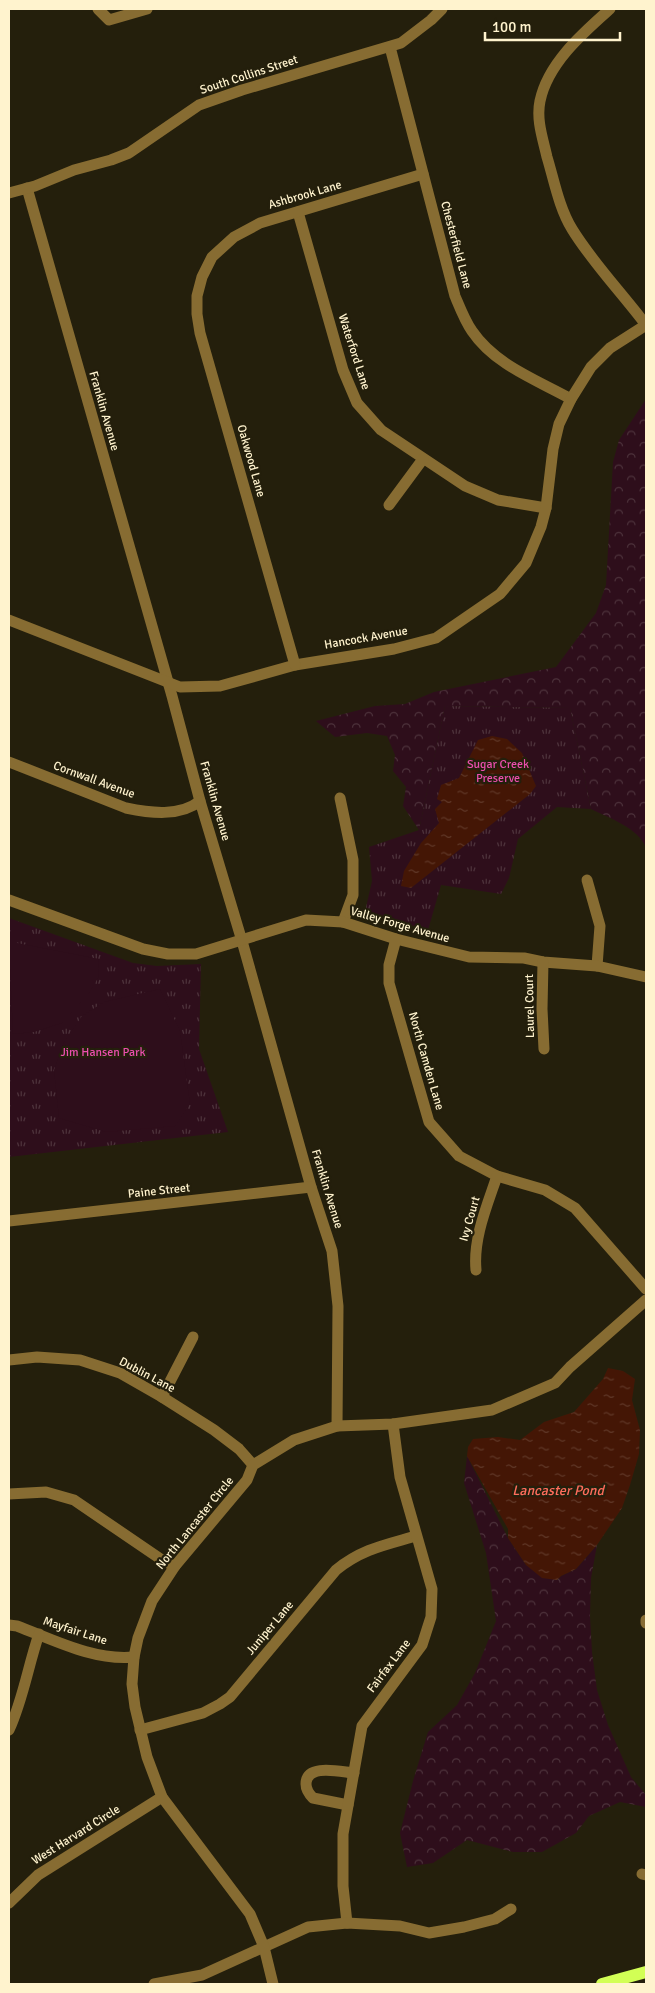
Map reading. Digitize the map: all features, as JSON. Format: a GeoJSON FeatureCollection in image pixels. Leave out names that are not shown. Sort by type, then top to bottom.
{"type":"FeatureCollection","features":[{"type":"Feature","properties":{"kind":"main road"},"geometry":{"type":"LineString","coordinates":[[602,1984],[646,1972]]}},
{"type":"Feature","properties":{"kind":"street"},"geometry":{"type":"LineString","coordinates":[[98,9],[109,20],[147,9]]}},
{"type":"Feature","properties":{"kind":"street","name":"South Collins Street"},"geometry":{"type":"LineString","coordinates":[[9,193],[129,153],[199,105],[242,90],[401,43],[442,9]]}},
{"type":"Feature","properties":{"kind":"street"},"geometry":{"type":"LineString","coordinates":[[610,9],[567,52],[547,81],[540,101],[539,127],[558,197],[571,228],[646,325]]}},
{"type":"Feature","properties":{"kind":"street","name":"Chesterfield Lane"},"geometry":{"type":"LineString","coordinates":[[390,47],[455,296],[472,332],[504,362],[571,398]]}},
{"type":"Feature","properties":{"kind":"street","name":"Ashbrook Lane"},"geometry":{"type":"LineString","coordinates":[[208,265],[212,257],[234,237],[260,222],[423,174]]}},
{"type":"Feature","properties":{"kind":"street","name":"Franklin Avenue"},"geometry":{"type":"LineString","coordinates":[[26,188],[200,801],[332,1251],[337,1294],[337,1426]]}},
{"type":"Feature","properties":{"kind":"street","name":"Waterford Lane"},"geometry":{"type":"LineString","coordinates":[[298,212],[343,370],[354,398],[372,421],[381,430],[465,486],[498,500],[546,508]]}},
{"type":"Feature","properties":{"kind":"street","name":"Oakwood Lane"},"geometry":{"type":"LineString","coordinates":[[208,265],[196,296],[196,314],[200,333],[295,665]]}},
{"type":"Feature","properties":{"kind":"street","name":"Hancock Avenue"},"geometry":{"type":"LineString","coordinates":[[9,620],[180,687],[220,686],[295,665],[394,649],[436,638],[504,590],[526,563],[541,527],[546,508],[553,448],[560,424],[571,398],[591,367],[610,348],[646,325]]}},
{"type":"Feature","properties":{"kind":"street"},"geometry":{"type":"LineString","coordinates":[[389,506],[423,459]]}},
{"type":"Feature","properties":{"kind":"street","name":"Cornwall Avenue"},"geometry":{"type":"LineString","coordinates":[[9,762],[133,810],[175,812],[192,807],[200,801]]}},
{"type":"Feature","properties":{"kind":"street"},"geometry":{"type":"LineString","coordinates":[[340,798],[354,860],[353,894],[343,922]]}},
{"type":"Feature","properties":{"kind":"street"},"geometry":{"type":"LineString","coordinates":[[587,880],[600,926],[597,966]]}},
{"type":"Feature","properties":{"kind":"street","name":"Valley Forge Avenue"},"geometry":{"type":"LineString","coordinates":[[9,900],[143,949],[168,954],[196,954],[306,920],[343,922],[396,939],[470,957],[524,958],[543,962],[597,966],[646,977]]}},
{"type":"Feature","properties":{"kind":"street","name":"North Camden Lane"},"geometry":{"type":"LineString","coordinates":[[396,939],[389,965],[389,983],[429,1122],[459,1156],[498,1176],[545,1190],[575,1208],[646,1289]]}},
{"type":"Feature","properties":{"kind":"street","name":"Laurel Court"},"geometry":{"type":"LineString","coordinates":[[543,962],[542,1009],[544,1049]]}},
{"type":"Feature","properties":{"kind":"street","name":"Ivy Court"},"geometry":{"type":"LineString","coordinates":[[476,1270],[474,1254],[498,1176]]}},
{"type":"Feature","properties":{"kind":"street","name":"Paine Street"},"geometry":{"type":"LineString","coordinates":[[9,1221],[312,1187]]}},
{"type":"Feature","properties":{"kind":"street"},"geometry":{"type":"LineString","coordinates":[[253,1465],[294,1440],[337,1426],[393,1424],[492,1410],[555,1383],[570,1367],[646,1300]]}},
{"type":"Feature","properties":{"kind":"street"},"geometry":{"type":"LineString","coordinates":[[162,1396],[193,1337]]}},
{"type":"Feature","properties":{"kind":"street","name":"Dublin Lane"},"geometry":{"type":"LineString","coordinates":[[9,1360],[37,1357],[80,1360],[120,1373],[162,1396],[214,1430],[239,1449],[253,1465]]}},
{"type":"Feature","properties":{"kind":"street","name":"Fairfax Lane"},"geometry":{"type":"LineString","coordinates":[[347,1923],[343,1877],[343,1834],[362,1726],[422,1645],[430,1617],[432,1590],[400,1477],[393,1424]]}},
{"type":"Feature","properties":{"kind":"street","name":"North Lancaster Circle"},"geometry":{"type":"LineString","coordinates":[[253,1465],[247,1480],[175,1566],[152,1601],[138,1638],[134,1657],[132,1684],[147,1757],[162,1797],[250,1914],[264,1947],[273,1984]]}},
{"type":"Feature","properties":{"kind":"street"},"geometry":{"type":"LineString","coordinates":[[9,1494],[46,1492],[74,1500],[164,1562],[175,1566]]}},
{"type":"Feature","properties":{"kind":"street","name":"Juniper Lane"},"geometry":{"type":"LineString","coordinates":[[140,1730],[203,1713],[220,1704],[243,1682],[336,1570],[351,1558],[367,1550],[416,1536]]}},
{"type":"Feature","properties":{"kind":"street","name":"Mayfair Lane"},"geometry":{"type":"LineString","coordinates":[[9,1625],[100,1656],[134,1657]]}},
{"type":"Feature","properties":{"kind":"street"},"geometry":{"type":"LineString","coordinates":[[9,1730],[17,1713],[39,1634]]}},
{"type":"Feature","properties":{"kind":"street"},"geometry":{"type":"LineString","coordinates":[[348,1805],[313,1798],[306,1790],[306,1783],[309,1775],[315,1771],[354,1773]]}},
{"type":"Feature","properties":{"kind":"street","name":"West Harvard Circle"},"geometry":{"type":"LineString","coordinates":[[9,1902],[38,1875],[162,1797]]}},
{"type":"Feature","properties":{"kind":"street"},"geometry":{"type":"LineString","coordinates":[[154,1984],[202,1975],[308,1927],[347,1923],[400,1926],[429,1933],[495,1919],[511,1909]]}},
{"type":"Feature","properties":{"kind":"green space"},"geometry":{"type":"Polygon","coordinates":[[[646,399],[646,848],[630,829],[591,809],[570,708],[445,706],[419,830],[403,806],[406,787],[393,771],[395,755],[387,736],[367,733],[335,737],[316,721],[375,706],[405,704],[434,692],[556,667],[596,613],[606,585],[613,462],[619,440],[646,399]]]}},
{"type":"Feature","properties":{"kind":"green space","name":"Sugar Creek Preserve"},"geometry":{"type":"Polygon","coordinates":[[[445,706],[570,708],[591,809],[557,807],[518,839],[509,878],[501,894],[441,885],[428,930],[365,912],[372,881],[369,847],[419,830],[445,706]]]}},
{"type":"Feature","properties":{"kind":"green space","name":"Jim Hansen Park"},"geometry":{"type":"Polygon","coordinates":[[[9,918],[133,963],[157,966],[201,964],[199,1049],[228,1132],[9,1157],[9,918]]]}},
{"type":"Feature","properties":{"kind":"green space"},"geometry":{"type":"Polygon","coordinates":[[[17,943],[99,959],[98,978],[89,993],[62,1023],[34,1032],[13,1034],[9,947],[17,943]]]}},
{"type":"Feature","properties":{"kind":"green space"},"geometry":{"type":"Polygon","coordinates":[[[160,989],[180,1031],[190,1104],[175,1126],[106,1132],[59,1118],[54,1070],[64,1042],[82,1016],[104,1002],[160,989]]]}},
{"type":"Feature","properties":{"kind":"green space"},"geometry":{"type":"Polygon","coordinates":[[[467,1456],[508,1538],[526,1565],[557,1580],[576,1569],[597,1545],[591,1578],[590,1616],[597,1690],[608,1725],[631,1777],[646,1795],[646,1807],[620,1802],[589,1816],[576,1833],[542,1852],[513,1852],[467,1840],[433,1863],[407,1867],[400,1833],[428,1732],[457,1705],[475,1673],[496,1621],[486,1553],[464,1483],[467,1456]]]}},
{"type":"Feature","properties":{"kind":"water"},"geometry":{"type":"Polygon","coordinates":[[[492,736],[507,739],[522,753],[536,786],[530,794],[411,888],[401,886],[404,871],[421,843],[439,823],[435,809],[442,802],[437,799],[441,785],[459,778],[478,740],[492,736]]]}},
{"type":"Feature","properties":{"kind":"water","name":"Lancaster Pond"},"geometry":{"type":"Polygon","coordinates":[[[608,1368],[623,1371],[635,1379],[632,1400],[640,1430],[639,1454],[630,1485],[622,1508],[597,1545],[576,1569],[557,1580],[542,1578],[526,1565],[508,1538],[508,1529],[467,1456],[468,1447],[473,1439],[498,1437],[520,1440],[544,1422],[574,1412],[603,1379],[608,1368]]]}}]}
